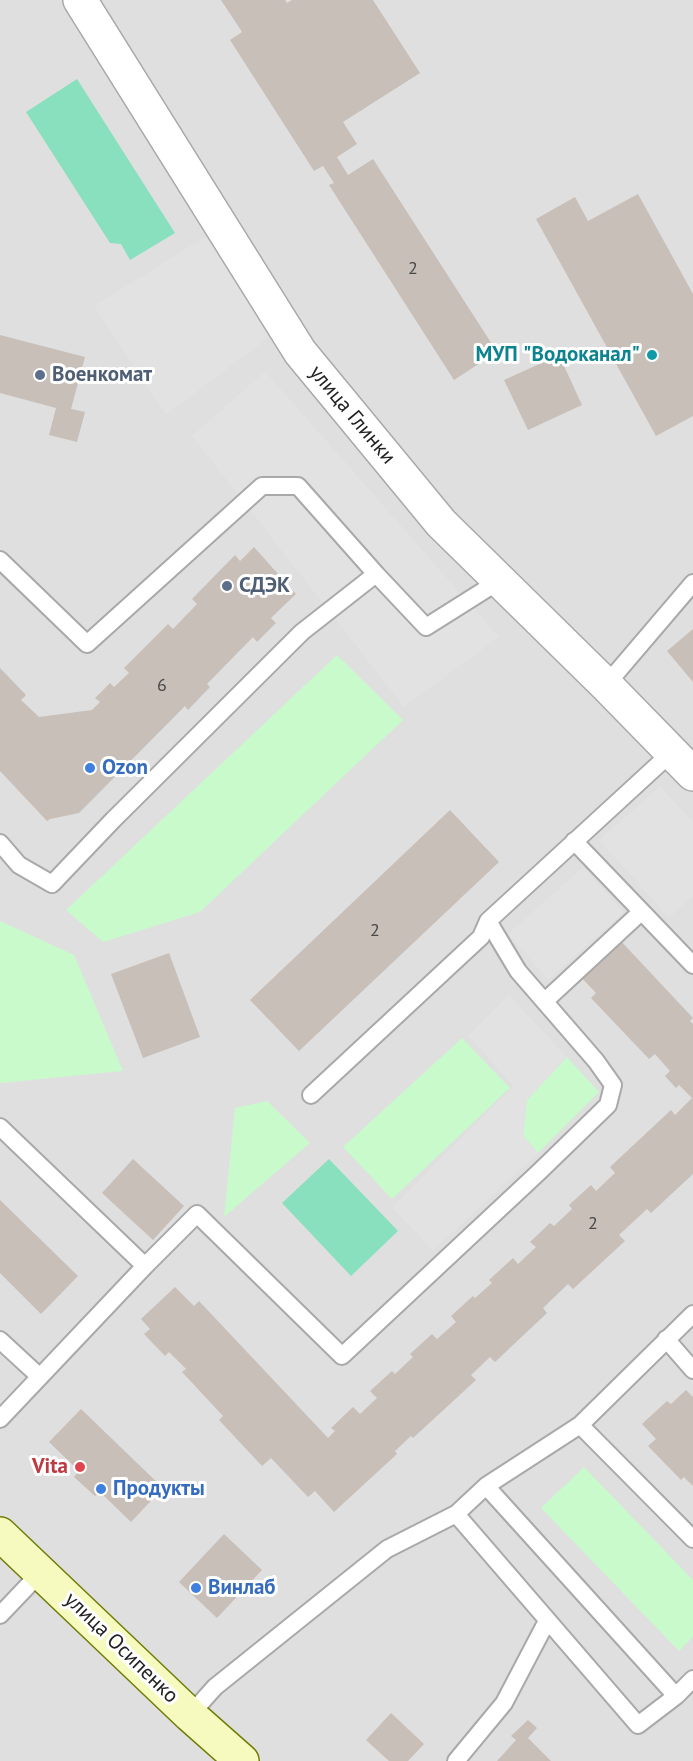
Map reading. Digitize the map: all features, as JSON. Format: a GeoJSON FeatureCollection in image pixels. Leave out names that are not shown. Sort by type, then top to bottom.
{"type":"FeatureCollection","features":[{"type":"Feature","properties":{"kind":"street","name":"улица Глинки"},"geometry":{"type":"LineString","coordinates":[[81,0],[300,352],[441,523],[682,763]]}},
{"type":"Feature","properties":{"kind":"street","name":"улица Осипенко"},"geometry":{"type":"LineString","coordinates":[[0,1534],[190,1715],[242,1761]]}},
{"type":"Feature","properties":{"kind":"lane"},"geometry":{"type":"LineString","coordinates":[[0,560],[87,644],[262,486],[298,486],[426,627],[499,581]]}},
{"type":"Feature","properties":{"kind":"lane"},"geometry":{"type":"LineString","coordinates":[[0,843],[19,865],[52,884],[302,632],[376,573]]}},
{"type":"Feature","properties":{"kind":"lane"},"geometry":{"type":"LineString","coordinates":[[606,685],[693,583]]}},
{"type":"Feature","properties":{"kind":"lane"},"geometry":{"type":"LineString","coordinates":[[311,1095],[481,937],[488,921],[574,841],[682,763]]}},
{"type":"Feature","properties":{"kind":"lane"},"geometry":{"type":"LineString","coordinates":[[574,841],[693,965]]}},
{"type":"Feature","properties":{"kind":"lane"},"geometry":{"type":"LineString","coordinates":[[545,1001],[641,912]]}},
{"type":"Feature","properties":{"kind":"lane"},"geometry":{"type":"LineString","coordinates":[[0,1419],[197,1214],[342,1356],[608,1105],[613,1085],[596,1061],[518,971],[488,921]]}},
{"type":"Feature","properties":{"kind":"lane"},"geometry":{"type":"LineString","coordinates":[[0,1127],[145,1266]]}},
{"type":"Feature","properties":{"kind":"lane"},"geometry":{"type":"LineString","coordinates":[[190,1715],[215,1687],[387,1549],[456,1514],[486,1486],[580,1425],[693,1314]]}},
{"type":"Feature","properties":{"kind":"lane"},"geometry":{"type":"LineString","coordinates":[[0,1340],[40,1377]]}},
{"type":"Feature","properties":{"kind":"lane"},"geometry":{"type":"LineString","coordinates":[[666,1340],[693,1370]]}},
{"type":"Feature","properties":{"kind":"lane"},"geometry":{"type":"LineString","coordinates":[[580,1425],[693,1539]]}},
{"type":"Feature","properties":{"kind":"lane"},"geometry":{"type":"LineString","coordinates":[[486,1486],[676,1696]]}},
{"type":"Feature","properties":{"kind":"lane"},"geometry":{"type":"LineString","coordinates":[[456,1514],[638,1725],[676,1696],[693,1678]]}},
{"type":"Feature","properties":{"kind":"lane"},"geometry":{"type":"LineString","coordinates":[[0,1615],[41,1572]]}},
{"type":"Feature","properties":{"kind":"lane"},"geometry":{"type":"LineString","coordinates":[[456,1761],[504,1703],[547,1622]]}},
{"type":"Feature","properties":{"kind":"shaded area"},"geometry":{"type":"Polygon","coordinates":[[[0,0],[693,0],[693,1761],[0,1761],[0,0]]]}},
{"type":"Feature","properties":{"kind":"shaded area"},"geometry":{"type":"Polygon","coordinates":[[[210,234],[271,336],[166,415],[94,306],[210,234]]]}},
{"type":"Feature","properties":{"kind":"shaded area"},"geometry":{"type":"Polygon","coordinates":[[[265,371],[499,637],[404,707],[192,436],[265,371]]]}},
{"type":"Feature","properties":{"kind":"shaded area"},"geometry":{"type":"Polygon","coordinates":[[[660,786],[693,822],[693,896],[669,918],[599,840],[660,786]]]}},
{"type":"Feature","properties":{"kind":"shaded area"},"geometry":{"type":"Polygon","coordinates":[[[583,867],[624,912],[548,980],[508,934],[583,867]]]}},
{"type":"Feature","properties":{"kind":"shaded area"},"geometry":{"type":"Polygon","coordinates":[[[509,995],[567,1057],[527,1100],[523,1136],[538,1153],[433,1251],[392,1207],[513,1086],[468,1035],[509,995]]]}},
{"type":"Feature","properties":{"kind":"green space"},"geometry":{"type":"Polygon","coordinates":[[[77,79],[175,233],[130,260],[121,244],[110,243],[26,112],[77,79]]]}},
{"type":"Feature","properties":{"kind":"green space"},"geometry":{"type":"Polygon","coordinates":[[[337,655],[403,720],[200,912],[103,942],[66,910],[337,655]]]}},
{"type":"Feature","properties":{"kind":"green space"},"geometry":{"type":"Polygon","coordinates":[[[0,921],[74,955],[123,1071],[0,1083],[0,921]]]}},
{"type":"Feature","properties":{"kind":"green space"},"geometry":{"type":"Polygon","coordinates":[[[462,1038],[510,1088],[392,1199],[343,1147],[462,1038]]]}},
{"type":"Feature","properties":{"kind":"green space"},"geometry":{"type":"Polygon","coordinates":[[[567,1057],[599,1092],[538,1153],[523,1136],[527,1100],[567,1057]]]}},
{"type":"Feature","properties":{"kind":"green space"},"geometry":{"type":"Polygon","coordinates":[[[267,1101],[310,1143],[224,1217],[235,1108],[267,1101]]]}},
{"type":"Feature","properties":{"kind":"green space"},"geometry":{"type":"Polygon","coordinates":[[[329,1159],[398,1231],[351,1276],[282,1203],[329,1159]]]}},
{"type":"Feature","properties":{"kind":"green space"},"geometry":{"type":"Polygon","coordinates":[[[584,1467],[693,1580],[693,1637],[679,1651],[541,1508],[584,1467]]]}},
{"type":"Feature","properties":{"kind":"building"},"geometry":{"type":"Polygon","coordinates":[[[221,0],[285,0],[287,3],[292,0],[373,0],[420,73],[343,122],[357,144],[337,157],[348,175],[373,159],[497,352],[454,380],[329,185],[334,183],[323,166],[314,171],[230,40],[242,32],[221,0]]]}},
{"type":"Feature","properties":{"kind":"building","name":"МУП \"Водоканал\""},"geometry":{"type":"Polygon","coordinates":[[[638,194],[693,294],[693,416],[656,436],[536,219],[575,197],[588,221],[638,194]]]}},
{"type":"Feature","properties":{"kind":"building","name":"Военкомат"},"geometry":{"type":"Polygon","coordinates":[[[0,335],[85,357],[71,409],[85,412],[77,442],[49,435],[56,408],[0,393],[0,335]]]}},
{"type":"Feature","properties":{"kind":"building"},"geometry":{"type":"Polygon","coordinates":[[[559,355],[582,405],[528,430],[504,380],[559,355]]]}},
{"type":"Feature","properties":{"kind":"building"},"geometry":{"type":"Polygon","coordinates":[[[254,547],[296,594],[271,618],[276,623],[257,642],[253,637],[207,684],[210,687],[188,710],[185,706],[79,813],[47,821],[0,771],[0,668],[26,695],[21,700],[39,717],[92,710],[100,702],[95,698],[110,683],[114,687],[129,673],[124,668],[168,624],[173,629],[197,604],[192,599],[235,555],[240,561],[254,547]]]}},
{"type":"Feature","properties":{"kind":"building"},"geometry":{"type":"Polygon","coordinates":[[[693,629],[693,682],[667,651],[693,629]]]}},
{"type":"Feature","properties":{"kind":"building"},"geometry":{"type":"Polygon","coordinates":[[[450,810],[499,862],[299,1051],[250,1000],[450,810]]]}},
{"type":"Feature","properties":{"kind":"building"},"geometry":{"type":"Polygon","coordinates":[[[618,938],[693,1018],[690,1021],[693,1024],[693,1174],[651,1213],[647,1209],[619,1235],[625,1241],[573,1289],[568,1284],[543,1308],[547,1313],[495,1362],[490,1357],[471,1375],[476,1380],[413,1438],[411,1436],[395,1451],[397,1454],[334,1512],[315,1491],[308,1497],[271,1458],[262,1466],[219,1420],[223,1416],[182,1372],[186,1369],[169,1352],[165,1356],[144,1334],[150,1329],[141,1319],[175,1287],[194,1306],[199,1301],[328,1438],[335,1431],[331,1428],[353,1407],[360,1414],[377,1398],[370,1391],[392,1371],[395,1374],[413,1357],[410,1354],[432,1334],[437,1339],[456,1322],[451,1316],[492,1283],[489,1280],[513,1258],[518,1264],[536,1247],[530,1242],[550,1223],[554,1226],[572,1209],[569,1205],[591,1185],[596,1191],[615,1173],[610,1167],[671,1110],[675,1115],[692,1098],[679,1085],[676,1088],[665,1076],[670,1071],[655,1054],[649,1059],[591,998],[596,993],[579,975],[618,938]]]}},
{"type":"Feature","properties":{"kind":"building"},"geometry":{"type":"Polygon","coordinates":[[[169,953],[200,1037],[143,1058],[111,974],[169,953]]]}},
{"type":"Feature","properties":{"kind":"building"},"geometry":{"type":"Polygon","coordinates":[[[133,1159],[184,1206],[153,1240],[102,1193],[133,1159]]]}},
{"type":"Feature","properties":{"kind":"building"},"geometry":{"type":"Polygon","coordinates":[[[0,1200],[78,1276],[41,1314],[0,1273],[0,1200]]]}},
{"type":"Feature","properties":{"kind":"building"},"geometry":{"type":"Polygon","coordinates":[[[686,1390],[693,1397],[693,1486],[684,1477],[681,1480],[648,1446],[656,1439],[642,1424],[667,1401],[671,1404],[686,1390]]]}},
{"type":"Feature","properties":{"kind":"building"},"geometry":{"type":"Polygon","coordinates":[[[81,1409],[163,1488],[131,1522],[100,1492],[95,1496],[74,1477],[79,1471],[49,1442],[81,1409]]]}},
{"type":"Feature","properties":{"kind":"building"},"geometry":{"type":"Polygon","coordinates":[[[224,1534],[262,1570],[217,1618],[179,1582],[224,1534]]]}},
{"type":"Feature","properties":{"kind":"building"},"geometry":{"type":"Polygon","coordinates":[[[391,1713],[424,1744],[408,1761],[389,1761],[366,1740],[391,1713]]]}},
{"type":"Feature","properties":{"kind":"building"},"geometry":{"type":"Polygon","coordinates":[[[528,1720],[537,1728],[528,1738],[551,1761],[497,1761],[516,1740],[511,1736],[528,1720]]]}},
{"type":"Feature","properties":{"kind":"place","name":"МУП \"Водоканал\""},"geometry":{"type":"Point","coordinates":[652,355]}},
{"type":"Feature","properties":{"kind":"place","name":"Военкомат"},"geometry":{"type":"Point","coordinates":[40,375]}},
{"type":"Feature","properties":{"kind":"place","name":"СДЭК"},"geometry":{"type":"Point","coordinates":[227,586]}},
{"type":"Feature","properties":{"kind":"place","name":"Ozon"},"geometry":{"type":"Point","coordinates":[90,768]}},
{"type":"Feature","properties":{"kind":"place","name":"Vita"},"geometry":{"type":"Point","coordinates":[80,1467]}},
{"type":"Feature","properties":{"kind":"place","name":"Продукты"},"geometry":{"type":"Point","coordinates":[101,1489]}},
{"type":"Feature","properties":{"kind":"place","name":"Винлаб"},"geometry":{"type":"Point","coordinates":[196,1588]}}]}
